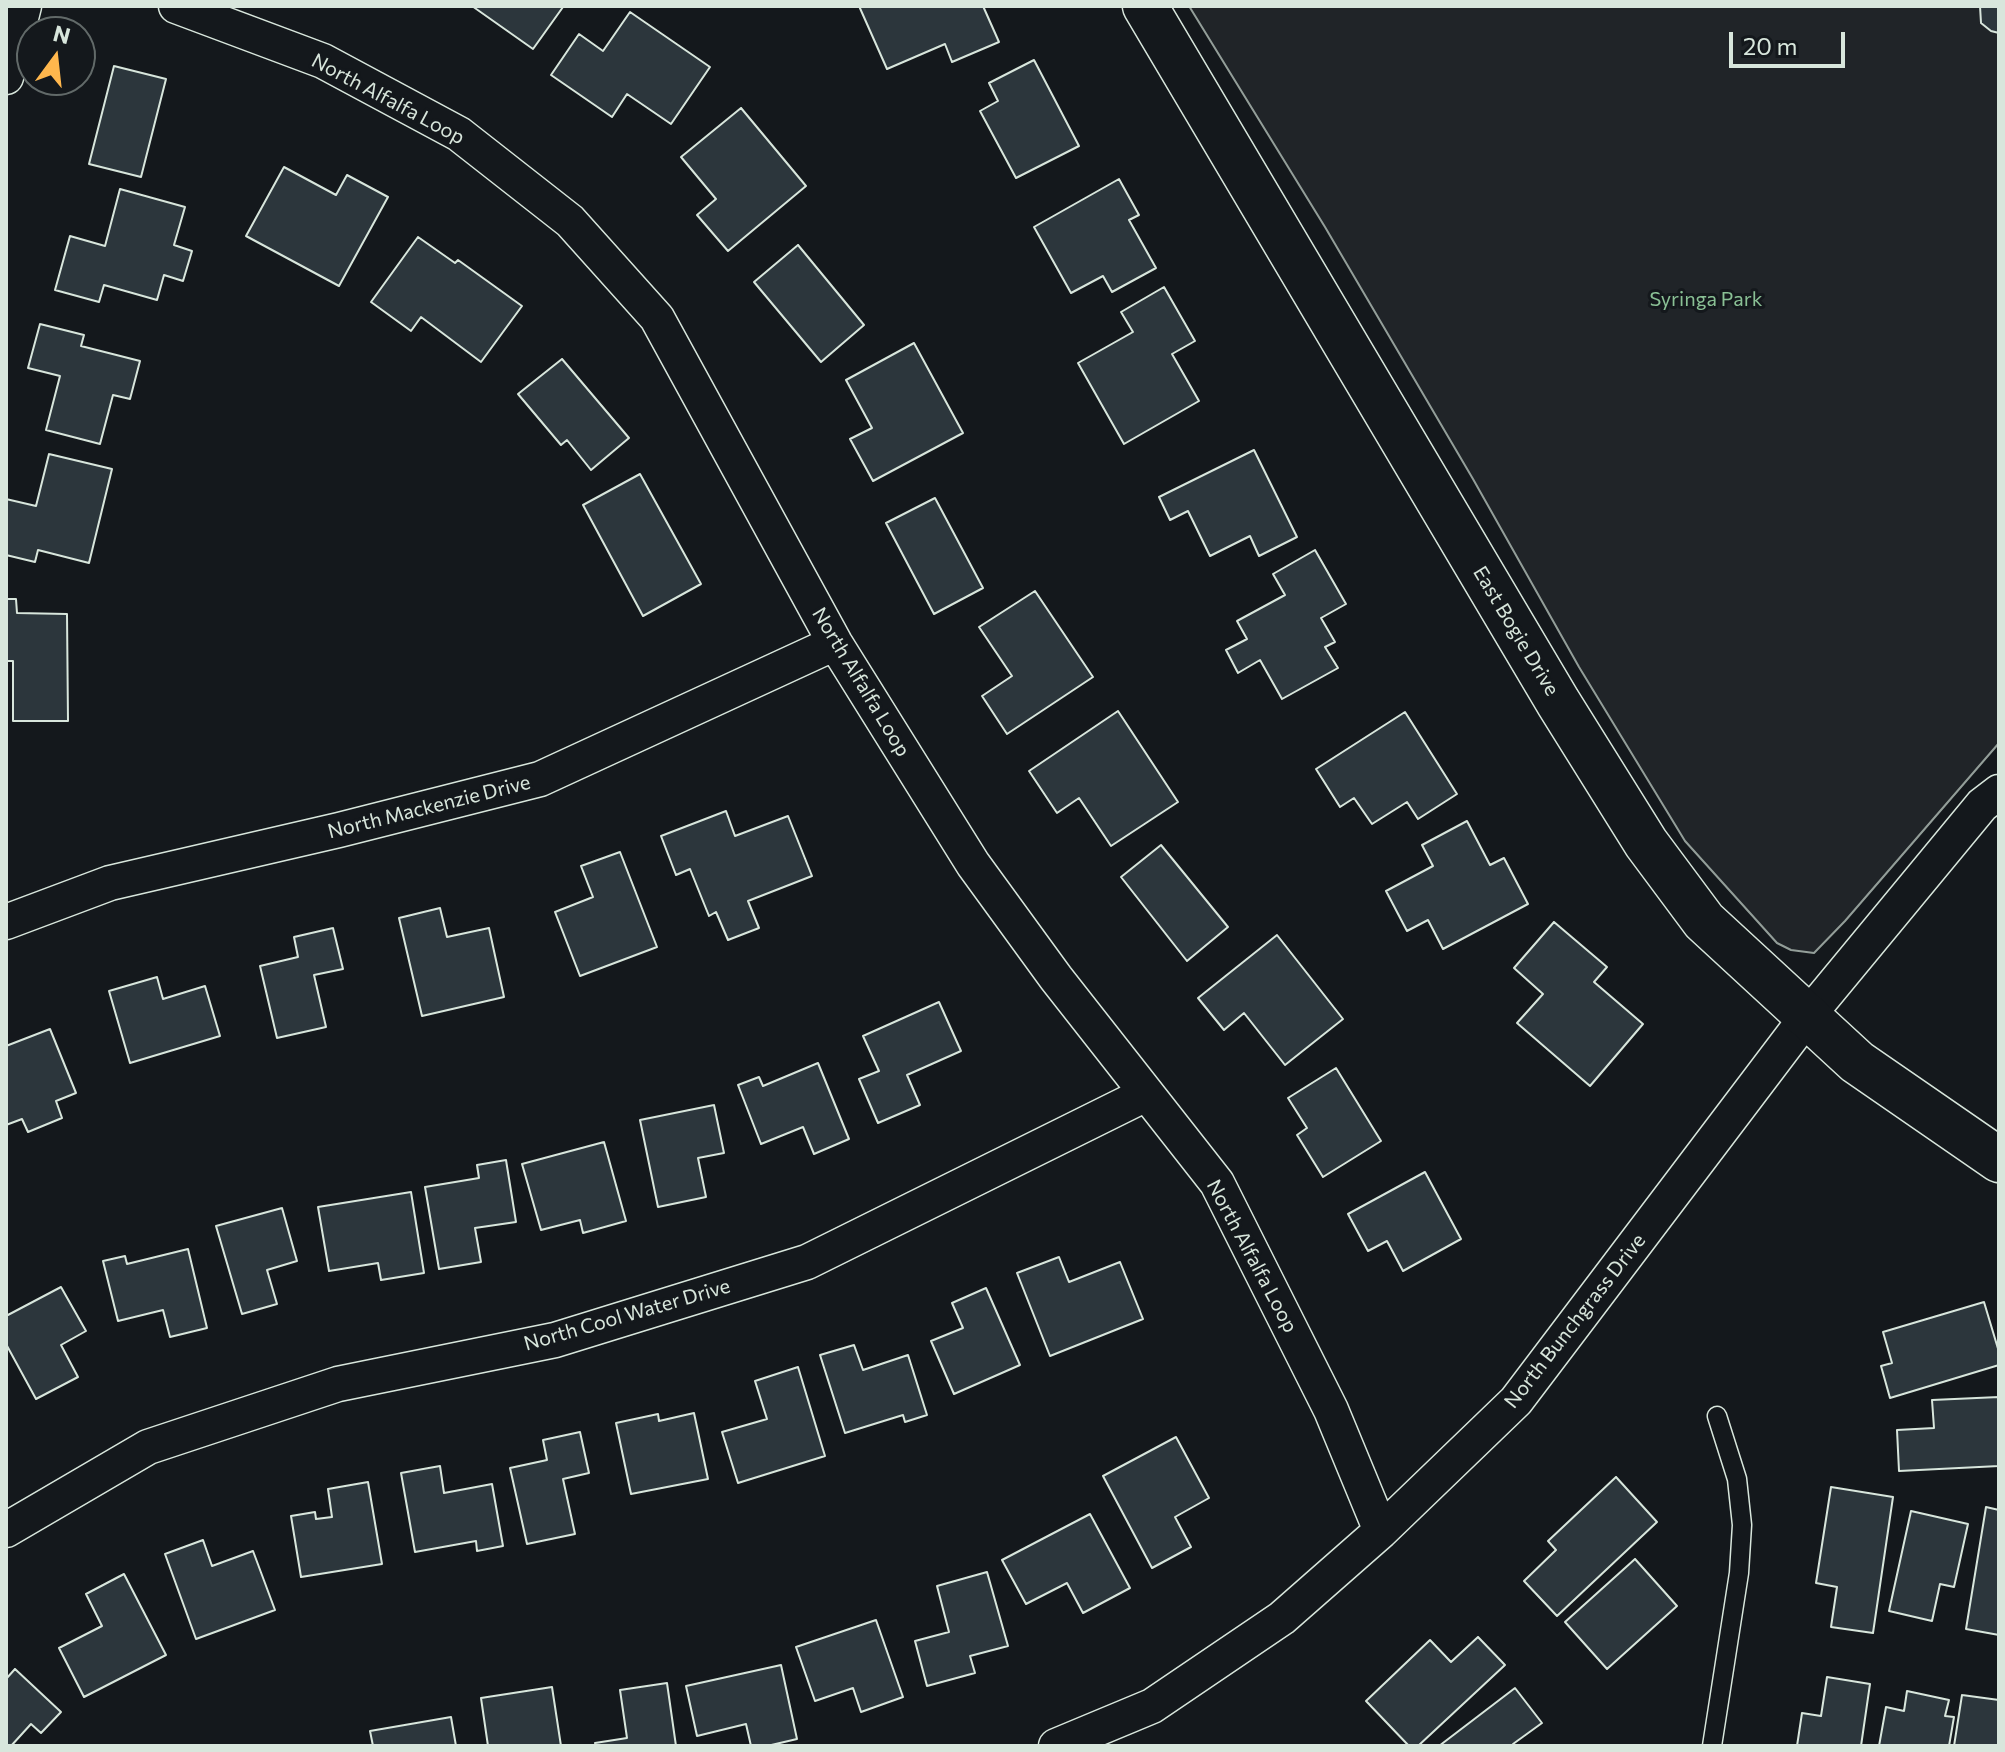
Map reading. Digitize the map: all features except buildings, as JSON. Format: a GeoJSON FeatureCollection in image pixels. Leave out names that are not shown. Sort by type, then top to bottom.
{"type":"FeatureCollection","features":[{"type":"Feature","properties":{"kind":"street"},"geometry":{"type":"LineString","coordinates":[[6,77],[24,6]]}},
{"type":"Feature","properties":{"kind":"street","name":"North Alfalfa Loop"},"geometry":{"type":"LineString","coordinates":[[176,6],[323,61],[459,134],[570,221],[657,318],[835,643],[973,864],[1056,978],[1217,1183],[1331,1410],[1381,1531]]}},
{"type":"Feature","properties":{"kind":"street","name":"East Bogie Drive"},"geometry":{"type":"LineString","coordinates":[[1145,6],[1550,688],[1646,843],[1704,921],[1806,1018],[1857,1062],[1999,1160]]}},
{"type":"Feature","properties":{"kind":"street","name":"North Mackenzie Drive"},"geometry":{"type":"LineString","coordinates":[[6,922],[110,883],[540,779],[835,643]]}},
{"type":"Feature","properties":{"kind":"street","name":"North Bunchgrass Drive"},"geometry":{"type":"LineString","coordinates":[[1056,1746],[1152,1706],[1282,1618],[1381,1531],[1516,1401],[1806,1018],[1982,805],[1999,792]]}},
{"type":"Feature","properties":{"kind":"street","name":"North Cool Water Drive"},"geometry":{"type":"LineString","coordinates":[[6,1530],[148,1447],[338,1384],[555,1340],[807,1262],[1146,1094]]}},
{"type":"Feature","properties":{"kind":"lane"},"geometry":{"type":"LineString","coordinates":[[1712,1746],[1739,1573],[1742,1525],[1737,1479],[1717,1416]]}},
{"type":"Feature","properties":{"kind":"green space","name":"Syringa Park"},"geometry":{"type":"Polygon","coordinates":[[[1189,6],[1999,6],[1999,743],[1814,953],[1791,950],[1777,943],[1685,841],[1579,667],[1325,227],[1189,6]]]}}]}
